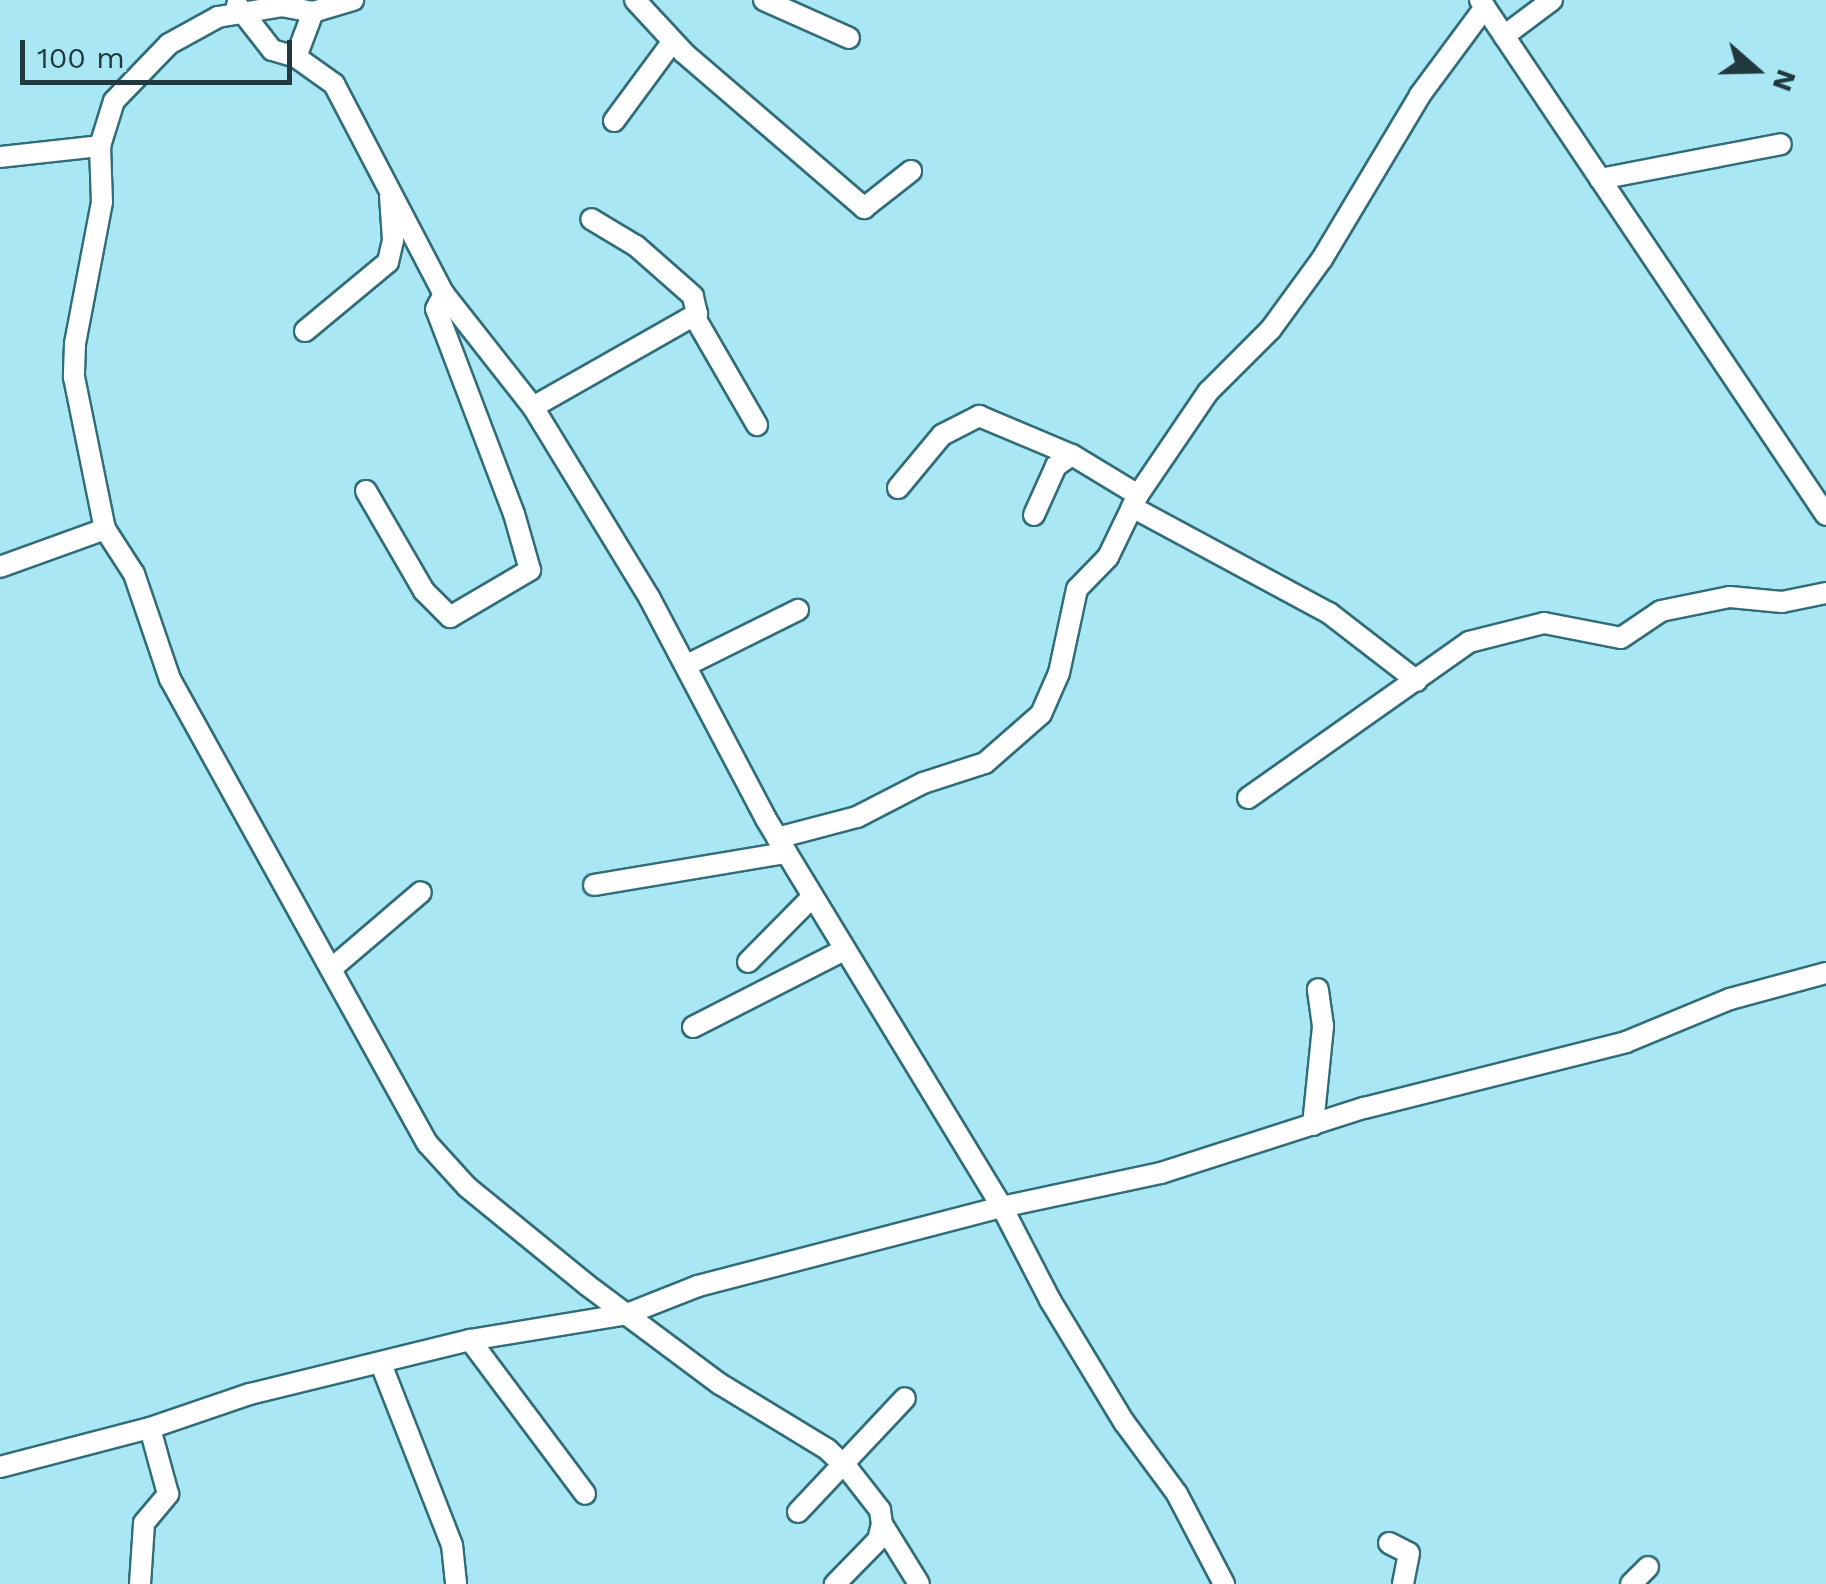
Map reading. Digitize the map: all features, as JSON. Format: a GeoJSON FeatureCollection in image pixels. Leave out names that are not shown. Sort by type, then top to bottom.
{"type":"FeatureCollection","features":[{"type":"Feature","properties":{"kind":"street"},"geometry":{"type":"LineString","coordinates":[[353,0],[313,12],[283,6],[237,5],[160,53],[114,101],[100,146],[102,202],[75,344],[74,377],[105,530],[134,574],[170,679],[426,1142],[467,1186],[627,1314],[720,1384],[827,1449],[845,1466],[880,1510],[882,1524],[878,1540],[835,1584]]}},
{"type":"Feature","properties":{"kind":"street"},"geometry":{"type":"LineString","coordinates":[[635,0],[673,41],[864,208],[911,171]]}},
{"type":"Feature","properties":{"kind":"street"},"geometry":{"type":"LineString","coordinates":[[764,0],[849,38]]}},
{"type":"Feature","properties":{"kind":"street"},"geometry":{"type":"LineString","coordinates":[[1504,36],[1552,0]]}},
{"type":"Feature","properties":{"kind":"street"},"geometry":{"type":"LineString","coordinates":[[594,885],[782,846],[857,816],[923,783],[985,763],[1018,737],[1040,714],[1059,673],[1077,588],[1108,557],[1135,501],[1208,392],[1271,329],[1322,259],[1420,95],[1483,4],[1756,416],[1823,503]]}},
{"type":"Feature","properties":{"kind":"street"},"geometry":{"type":"LineString","coordinates":[[237,5],[272,50],[296,57],[334,84],[444,294],[533,406],[687,665],[782,846],[1002,1207],[1050,1300],[1124,1422],[1177,1494],[1224,1584]]}},
{"type":"Feature","properties":{"kind":"street"},"geometry":{"type":"LineString","coordinates":[[296,57],[313,12]]}},
{"type":"Feature","properties":{"kind":"street"},"geometry":{"type":"LineString","coordinates":[[614,120],[673,41]]}},
{"type":"Feature","properties":{"kind":"street"},"geometry":{"type":"LineString","coordinates":[[1600,179],[1781,144]]}},
{"type":"Feature","properties":{"kind":"street"},"geometry":{"type":"LineString","coordinates":[[0,157],[100,146]]}},
{"type":"Feature","properties":{"kind":"street"},"geometry":{"type":"LineString","coordinates":[[305,332],[388,262],[393,240],[390,189]]}},
{"type":"Feature","properties":{"kind":"street"},"geometry":{"type":"LineString","coordinates":[[592,219],[636,246],[693,296],[694,316],[757,425]]}},
{"type":"Feature","properties":{"kind":"street"},"geometry":{"type":"LineString","coordinates":[[366,491],[424,591],[450,617],[530,570],[514,514],[436,309],[444,294]]}},
{"type":"Feature","properties":{"kind":"street"},"geometry":{"type":"LineString","coordinates":[[533,406],[694,316]]}},
{"type":"Feature","properties":{"kind":"street"},"geometry":{"type":"LineString","coordinates":[[898,488],[942,436],[979,416],[1072,455],[1135,501],[1329,612],[1417,681]]}},
{"type":"Feature","properties":{"kind":"street"},"geometry":{"type":"LineString","coordinates":[[1034,515],[1056,466],[1072,455]]}},
{"type":"Feature","properties":{"kind":"street"},"geometry":{"type":"LineString","coordinates":[[0,567],[105,530]]}},
{"type":"Feature","properties":{"kind":"street"},"geometry":{"type":"LineString","coordinates":[[1248,798],[1469,642],[1544,623],[1621,638],[1661,611],[1730,597],[1782,602],[1826,593]]}},
{"type":"Feature","properties":{"kind":"street"},"geometry":{"type":"LineString","coordinates":[[687,665],[798,610]]}},
{"type":"Feature","properties":{"kind":"street"},"geometry":{"type":"LineString","coordinates":[[331,969],[420,892]]}},
{"type":"Feature","properties":{"kind":"street"},"geometry":{"type":"LineString","coordinates":[[748,962],[812,897]]}},
{"type":"Feature","properties":{"kind":"street"},"geometry":{"type":"LineString","coordinates":[[693,1027],[844,950]]}},
{"type":"Feature","properties":{"kind":"street"},"geometry":{"type":"LineString","coordinates":[[0,1467],[150,1428],[250,1394],[470,1340],[627,1314],[698,1286],[1002,1207],[1161,1174],[1364,1108],[1626,1042],[1730,1000],[1826,973]]}},
{"type":"Feature","properties":{"kind":"street"},"geometry":{"type":"LineString","coordinates":[[1313,1125],[1323,1026],[1318,989]]}},
{"type":"Feature","properties":{"kind":"street"},"geometry":{"type":"LineString","coordinates":[[470,1340],[585,1494]]}},
{"type":"Feature","properties":{"kind":"street"},"geometry":{"type":"LineString","coordinates":[[381,1364],[452,1545],[456,1584]]}},
{"type":"Feature","properties":{"kind":"street"},"geometry":{"type":"LineString","coordinates":[[798,1512],[845,1466],[904,1398]]}},
{"type":"Feature","properties":{"kind":"street"},"geometry":{"type":"LineString","coordinates":[[140,1584],[144,1522],[168,1494],[150,1428]]}},
{"type":"Feature","properties":{"kind":"street"},"geometry":{"type":"LineString","coordinates":[[882,1524],[919,1584]]}},
{"type":"Feature","properties":{"kind":"street"},"geometry":{"type":"LineString","coordinates":[[1389,1543],[1410,1553],[1403,1584]]}},
{"type":"Feature","properties":{"kind":"street"},"geometry":{"type":"LineString","coordinates":[[1631,1584],[1648,1568]]}}]}
